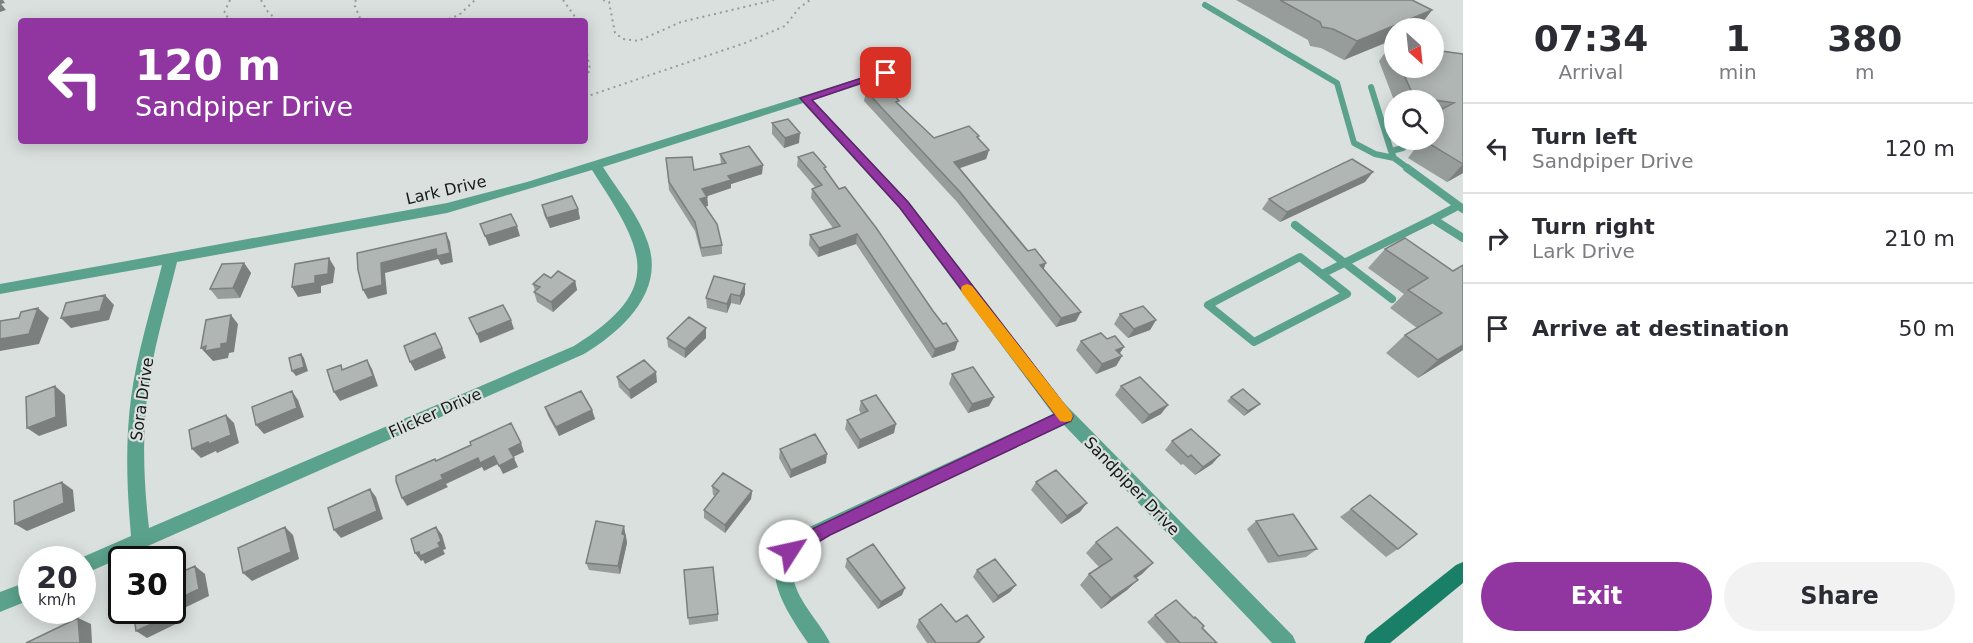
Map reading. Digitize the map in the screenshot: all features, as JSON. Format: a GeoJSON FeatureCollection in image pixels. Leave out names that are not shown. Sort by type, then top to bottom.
{"type":"FeatureCollection","features":[{"type":"Feature","properties":{"kind":"main road"},"geometry":{"type":"LineString","coordinates":[[1374,643],[1460,578]]}},
{"type":"Feature","properties":{"kind":"street","name":"Lark Drive"},"geometry":{"type":"LineString","coordinates":[[0,289],[447,208],[595,165],[886,73]]}},
{"type":"Feature","properties":{"kind":"street","name":"Sandpiper Drive"},"geometry":{"type":"LineString","coordinates":[[806,98],[904,205],[1023,363],[1066,416],[1286,643]]}},
{"type":"Feature","properties":{"kind":"street","name":"Flicker Drive"},"geometry":{"type":"LineString","coordinates":[[96,560],[579,350],[616,324],[635,302],[645,276],[646,258],[642,242],[595,165]]}},
{"type":"Feature","properties":{"kind":"street","name":"Sora Drive"},"geometry":{"type":"LineString","coordinates":[[141,541],[136,490],[137,414],[142,381],[171,259]]}},
{"type":"Feature","properties":{"kind":"street"},"geometry":{"type":"LineString","coordinates":[[820,643],[788,592],[783,578],[784,566],[797,544],[1066,416]]}},
{"type":"Feature","properties":{"kind":"street"},"geometry":{"type":"LineString","coordinates":[[0,602],[18,594]]}},
{"type":"Feature","properties":{"kind":"lane"},"geometry":{"type":"LineString","coordinates":[[1205,5],[1337,83],[1354,142],[1375,154],[1392,154],[1399,150]]}},
{"type":"Feature","properties":{"kind":"lane"},"geometry":{"type":"LineString","coordinates":[[1322,274],[1460,208],[1392,154],[1371,87]]}},
{"type":"Feature","properties":{"kind":"lane"},"geometry":{"type":"LineString","coordinates":[[1433,219],[1463,238]]}},
{"type":"Feature","properties":{"kind":"lane"},"geometry":{"type":"LineString","coordinates":[[1295,225],[1392,299]]}},
{"type":"Feature","properties":{"kind":"lane"},"geometry":{"type":"LineString","coordinates":[[1300,257],[1322,274],[1347,294],[1254,342],[1208,305],[1300,257]]}},
{"type":"Feature","properties":{"kind":"path"},"geometry":{"type":"LineString","coordinates":[[228,18],[224,13],[230,0]]}},
{"type":"Feature","properties":{"kind":"path"},"geometry":{"type":"LineString","coordinates":[[261,0],[275,18]]}},
{"type":"Feature","properties":{"kind":"path"},"geometry":{"type":"LineString","coordinates":[[356,0],[354,4],[360,18]]}},
{"type":"Feature","properties":{"kind":"path"},"geometry":{"type":"LineString","coordinates":[[451,18],[459,15],[475,0]]}},
{"type":"Feature","properties":{"kind":"path"},"geometry":{"type":"LineString","coordinates":[[563,0],[576,18]]}},
{"type":"Feature","properties":{"kind":"path"},"geometry":{"type":"LineString","coordinates":[[603,0],[609,2],[615,33],[623,39],[638,41],[681,22],[774,0]]}},
{"type":"Feature","properties":{"kind":"path"},"geometry":{"type":"LineString","coordinates":[[588,96],[785,26],[799,8],[810,0]]}},
{"type":"Feature","properties":{"kind":"path"},"geometry":{"type":"LineString","coordinates":[[588,59],[590,70],[588,73]]}},
{"type":"Feature","properties":{"kind":"building"},"geometry":{"type":"Polygon","coordinates":[[[1280,0],[1412,0],[1432,10],[1413,18],[1384,18],[1384,30],[1357,41],[1333,29],[1322,27],[1320,22],[1280,0]]]}},
{"type":"Feature","properties":{"kind":"building"},"geometry":{"type":"Polygon","coordinates":[[[1444,51],[1463,54],[1463,164],[1440,150],[1444,150],[1444,108],[1454,103],[1444,102],[1444,90],[1411,90],[1405,78],[1444,78],[1444,51]]]}},
{"type":"Feature","properties":{"kind":"building"},"geometry":{"type":"Polygon","coordinates":[[[881,87],[884,90],[889,89],[899,101],[896,102],[934,138],[969,126],[979,136],[977,137],[989,150],[954,162],[1026,249],[1028,251],[1035,249],[1046,263],[1040,265],[1081,312],[1061,318],[960,192],[866,91],[881,87]]]}},
{"type":"Feature","properties":{"kind":"building"},"geometry":{"type":"Polygon","coordinates":[[[788,119],[800,133],[785,138],[772,123],[788,119]]]}},
{"type":"Feature","properties":{"kind":"building"},"geometry":{"type":"Polygon","coordinates":[[[749,146],[763,165],[728,176],[731,180],[702,189],[707,197],[700,199],[717,224],[722,245],[701,248],[695,222],[669,182],[666,158],[692,157],[694,170],[726,163],[720,154],[749,146]]]}},
{"type":"Feature","properties":{"kind":"building"},"geometry":{"type":"Polygon","coordinates":[[[813,152],[826,167],[824,168],[839,189],[845,187],[933,311],[943,324],[946,323],[958,341],[935,349],[857,234],[819,248],[810,235],[840,226],[812,189],[822,185],[798,157],[813,152]]]}},
{"type":"Feature","properties":{"kind":"building"},"geometry":{"type":"Polygon","coordinates":[[[1352,159],[1373,172],[1287,212],[1269,199],[1352,159]]]}},
{"type":"Feature","properties":{"kind":"building"},"geometry":{"type":"Polygon","coordinates":[[[572,196],[578,209],[547,218],[542,205],[572,196]]]}},
{"type":"Feature","properties":{"kind":"building"},"geometry":{"type":"Polygon","coordinates":[[[511,214],[517,226],[485,236],[480,224],[511,214]]]}},
{"type":"Feature","properties":{"kind":"building"},"geometry":{"type":"Polygon","coordinates":[[[446,233],[450,253],[437,256],[436,249],[381,263],[382,285],[363,290],[357,253],[446,233]]]}},
{"type":"Feature","properties":{"kind":"building"},"geometry":{"type":"Polygon","coordinates":[[[1405,238],[1453,271],[1463,265],[1463,345],[1438,360],[1405,335],[1442,313],[1408,290],[1428,278],[1385,249],[1405,238]]]}},
{"type":"Feature","properties":{"kind":"building"},"geometry":{"type":"Polygon","coordinates":[[[329,258],[328,274],[315,276],[315,283],[292,287],[295,264],[329,258]]]}},
{"type":"Feature","properties":{"kind":"building"},"geometry":{"type":"Polygon","coordinates":[[[244,263],[233,288],[210,289],[222,264],[244,263]]]}},
{"type":"Feature","properties":{"kind":"building"},"geometry":{"type":"Polygon","coordinates":[[[558,271],[575,281],[551,302],[534,292],[540,287],[533,284],[544,274],[551,278],[558,271]]]}},
{"type":"Feature","properties":{"kind":"building"},"geometry":{"type":"Polygon","coordinates":[[[714,276],[745,284],[740,296],[731,294],[727,304],[706,298],[714,276]]]}},
{"type":"Feature","properties":{"kind":"building"},"geometry":{"type":"Polygon","coordinates":[[[105,295],[100,311],[61,318],[66,303],[105,295]]]}},
{"type":"Feature","properties":{"kind":"building"},"geometry":{"type":"Polygon","coordinates":[[[503,305],[511,320],[477,334],[469,318],[503,305]]]}},
{"type":"Feature","properties":{"kind":"building"},"geometry":{"type":"Polygon","coordinates":[[[1143,306],[1156,320],[1134,329],[1120,314],[1143,306]]]}},
{"type":"Feature","properties":{"kind":"building"},"geometry":{"type":"Polygon","coordinates":[[[38,308],[29,334],[0,339],[0,321],[19,318],[21,312],[38,308]]]}},
{"type":"Feature","properties":{"kind":"building"},"geometry":{"type":"Polygon","coordinates":[[[231,315],[227,343],[221,344],[221,348],[205,351],[206,346],[201,348],[206,320],[231,315]]]}},
{"type":"Feature","properties":{"kind":"building"},"geometry":{"type":"Polygon","coordinates":[[[689,317],[706,328],[685,349],[667,338],[689,317]]]}},
{"type":"Feature","properties":{"kind":"building"},"geometry":{"type":"Polygon","coordinates":[[[435,333],[442,348],[410,362],[404,346],[435,333]]]}},
{"type":"Feature","properties":{"kind":"building"},"geometry":{"type":"Polygon","coordinates":[[[1101,333],[1107,339],[1115,336],[1124,347],[1116,350],[1122,356],[1102,364],[1081,341],[1101,333]]]}},
{"type":"Feature","properties":{"kind":"building"},"geometry":{"type":"Polygon","coordinates":[[[301,354],[304,367],[292,371],[289,358],[301,354]]]}},
{"type":"Feature","properties":{"kind":"building"},"geometry":{"type":"Polygon","coordinates":[[[367,360],[373,376],[334,392],[327,370],[341,365],[342,370],[367,360]]]}},
{"type":"Feature","properties":{"kind":"building"},"geometry":{"type":"Polygon","coordinates":[[[644,360],[656,372],[629,390],[617,377],[644,360]]]}},
{"type":"Feature","properties":{"kind":"building"},"geometry":{"type":"Polygon","coordinates":[[[973,367],[994,397],[972,404],[952,374],[973,367]]]}},
{"type":"Feature","properties":{"kind":"building"},"geometry":{"type":"Polygon","coordinates":[[[1140,377],[1168,405],[1149,415],[1121,386],[1140,377]]]}},
{"type":"Feature","properties":{"kind":"building"},"geometry":{"type":"Polygon","coordinates":[[[55,386],[56,417],[27,428],[26,397],[55,386]]]}},
{"type":"Feature","properties":{"kind":"building"},"geometry":{"type":"Polygon","coordinates":[[[1243,389],[1260,404],[1248,411],[1231,397],[1243,389]]]}},
{"type":"Feature","properties":{"kind":"building"},"geometry":{"type":"Polygon","coordinates":[[[292,391],[297,408],[256,425],[252,407],[292,391]]]}},
{"type":"Feature","properties":{"kind":"building"},"geometry":{"type":"Polygon","coordinates":[[[581,391],[592,410],[556,427],[545,407],[581,391]]]}},
{"type":"Feature","properties":{"kind":"building"},"geometry":{"type":"Polygon","coordinates":[[[876,395],[896,424],[860,440],[847,420],[868,411],[861,401],[876,395]]]}},
{"type":"Feature","properties":{"kind":"building"},"geometry":{"type":"Polygon","coordinates":[[[226,415],[231,435],[192,449],[189,430],[226,415]]]}},
{"type":"Feature","properties":{"kind":"building"},"geometry":{"type":"Polygon","coordinates":[[[511,423],[521,443],[509,449],[514,458],[499,466],[494,456],[480,463],[478,458],[441,475],[443,479],[402,498],[396,476],[471,445],[470,442],[511,423]]]}},
{"type":"Feature","properties":{"kind":"building"},"geometry":{"type":"Polygon","coordinates":[[[1191,429],[1220,455],[1203,467],[1191,455],[1188,457],[1172,441],[1191,429]]]}},
{"type":"Feature","properties":{"kind":"building"},"geometry":{"type":"Polygon","coordinates":[[[815,434],[827,454],[791,470],[780,449],[815,434]]]}},
{"type":"Feature","properties":{"kind":"building"},"geometry":{"type":"Polygon","coordinates":[[[1056,470],[1087,503],[1067,516],[1036,482],[1056,470]]]}},
{"type":"Feature","properties":{"kind":"building"},"geometry":{"type":"Polygon","coordinates":[[[723,473],[752,491],[725,525],[704,510],[719,491],[712,486],[723,473]]]}},
{"type":"Feature","properties":{"kind":"building"},"geometry":{"type":"Polygon","coordinates":[[[62,482],[64,503],[15,524],[14,501],[62,482]]]}},
{"type":"Feature","properties":{"kind":"building"},"geometry":{"type":"Polygon","coordinates":[[[370,489],[377,511],[334,530],[328,508],[370,489]]]}},
{"type":"Feature","properties":{"kind":"building"},"geometry":{"type":"Polygon","coordinates":[[[1370,495],[1417,534],[1398,549],[1351,509],[1370,495]]]}},
{"type":"Feature","properties":{"kind":"building"},"geometry":{"type":"Polygon","coordinates":[[[1293,514],[1317,549],[1278,556],[1256,521],[1293,514]]]}},
{"type":"Feature","properties":{"kind":"building"},"geometry":{"type":"Polygon","coordinates":[[[596,521],[624,526],[622,534],[625,535],[618,566],[586,563],[596,521]]]}},
{"type":"Feature","properties":{"kind":"building"},"geometry":{"type":"Polygon","coordinates":[[[285,527],[291,552],[243,573],[238,548],[285,527]]]}},
{"type":"Feature","properties":{"kind":"building"},"geometry":{"type":"Polygon","coordinates":[[[436,527],[441,541],[438,543],[440,547],[420,556],[419,552],[415,553],[411,539],[436,527]]]}},
{"type":"Feature","properties":{"kind":"building"},"geometry":{"type":"Polygon","coordinates":[[[1117,527],[1153,563],[1134,576],[1138,580],[1111,598],[1089,574],[1112,559],[1096,542],[1117,527]]]}},
{"type":"Feature","properties":{"kind":"building"},"geometry":{"type":"Polygon","coordinates":[[[873,544],[905,588],[881,602],[847,559],[873,544]]]}},
{"type":"Feature","properties":{"kind":"building"},"geometry":{"type":"Polygon","coordinates":[[[995,559],[1016,585],[998,596],[977,570],[995,559]]]}},
{"type":"Feature","properties":{"kind":"building"},"geometry":{"type":"Polygon","coordinates":[[[195,566],[199,589],[186,595],[186,570],[195,566]]]}},
{"type":"Feature","properties":{"kind":"building"},"geometry":{"type":"Polygon","coordinates":[[[713,567],[718,614],[688,618],[684,570],[713,567]]]}},
{"type":"Feature","properties":{"kind":"building"},"geometry":{"type":"Polygon","coordinates":[[[1176,600],[1204,626],[1202,628],[1217,643],[1180,643],[1155,615],[1176,600]]]}},
{"type":"Feature","properties":{"kind":"building"},"geometry":{"type":"Polygon","coordinates":[[[941,604],[956,622],[967,615],[984,637],[976,643],[936,643],[919,620],[941,604]]]}},
{"type":"Feature","properties":{"kind":"building"},"geometry":{"type":"Polygon","coordinates":[[[66,624],[78,624],[80,643],[26,643],[66,624]]]}},
{"type":"Feature","properties":{"kind":"building"},"geometry":{"type":"Polygon","coordinates":[[[135,624],[151,624],[136,631],[135,624]]]}},
{"type":"Feature","properties":{"kind":"slow traffic"},"geometry":{"type":"LineString","coordinates":[[967,289],[1065,416]]}},
{"type":"Feature","properties":{"kind":"route"},"geometry":{"type":"LineString","coordinates":[[790,551],[797,544],[824,530],[1066,416],[1023,363],[904,205],[879,175],[806,98],[886,73]]}}]}
